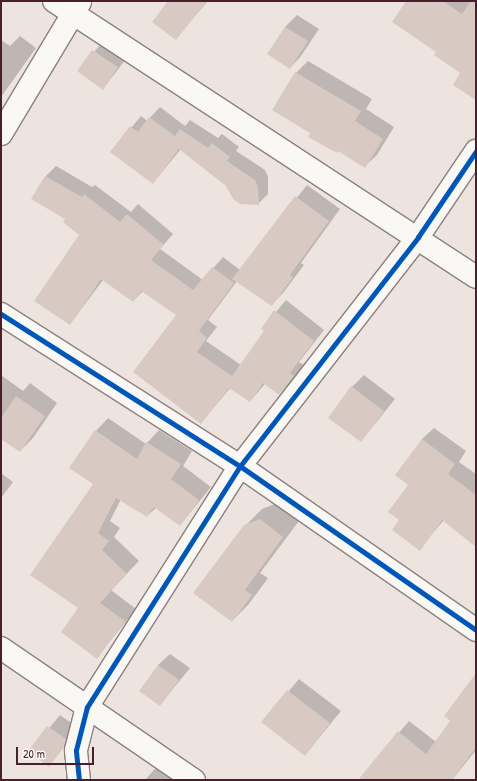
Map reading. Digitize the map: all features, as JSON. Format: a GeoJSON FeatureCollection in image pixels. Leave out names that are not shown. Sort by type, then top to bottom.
{"type":"FeatureCollection","features":[{"type":"Feature","properties":{"kind":"street"},"geometry":{"type":"LineString","coordinates":[[54,1],[77,7],[476,277]]}},
{"type":"Feature","properties":{"kind":"street"},"geometry":{"type":"LineString","coordinates":[[1,134],[77,7]]}},
{"type":"Feature","properties":{"kind":"street"},"geometry":{"type":"LineString","coordinates":[[79,780],[76,750],[87,707],[240,466],[418,237],[476,151]]}},
{"type":"Feature","properties":{"kind":"street"},"geometry":{"type":"LineString","coordinates":[[1,314],[240,466],[476,630]]}},
{"type":"Feature","properties":{"kind":"street"},"geometry":{"type":"LineString","coordinates":[[1,648],[194,780]]}},
{"type":"Feature","properties":{"kind":"building"},"geometry":{"type":"Polygon","coordinates":[[[168,1],[207,1],[176,40],[152,22],[168,1]]]}},
{"type":"Feature","properties":{"kind":"building"},"geometry":{"type":"Polygon","coordinates":[[[406,1],[443,1],[462,14],[471,1],[476,1],[476,100],[453,85],[460,73],[434,55],[436,52],[392,22],[406,1]]]}},
{"type":"Feature","properties":{"kind":"building"},"geometry":{"type":"Polygon","coordinates":[[[285,27],[308,41],[290,69],[267,54],[285,27]]]}},
{"type":"Feature","properties":{"kind":"building"},"geometry":{"type":"Polygon","coordinates":[[[92,50],[118,67],[103,90],[77,71],[92,50]]]}},
{"type":"Feature","properties":{"kind":"building"},"geometry":{"type":"Polygon","coordinates":[[[295,72],[361,111],[355,121],[383,139],[365,168],[338,151],[337,153],[308,137],[310,133],[272,110],[295,72]]]}},
{"type":"Feature","properties":{"kind":"building"},"geometry":{"type":"Polygon","coordinates":[[[149,117],[175,136],[180,129],[208,148],[212,143],[230,157],[227,161],[255,180],[258,187],[259,205],[240,204],[233,199],[226,186],[179,149],[153,184],[110,152],[130,126],[138,132],[149,117]]]}},
{"type":"Feature","properties":{"kind":"building"},"geometry":{"type":"Polygon","coordinates":[[[45,176],[82,197],[84,194],[120,222],[127,214],[164,245],[151,260],[193,290],[212,267],[234,283],[199,331],[207,338],[197,352],[232,376],[264,331],[261,329],[274,310],[314,341],[290,373],[294,376],[279,395],[263,383],[250,402],[229,388],[201,424],[133,372],[176,315],[141,291],[133,302],[101,279],[70,325],[34,301],[79,235],[63,222],[65,219],[31,199],[45,176]]]}},
{"type":"Feature","properties":{"kind":"building"},"geometry":{"type":"Polygon","coordinates":[[[295,196],[329,221],[290,275],[293,277],[272,306],[232,279],[295,196]]]}},
{"type":"Feature","properties":{"kind":"building"},"geometry":{"type":"Polygon","coordinates":[[[351,386],[384,411],[361,442],[328,418],[351,386]]]}},
{"type":"Feature","properties":{"kind":"building"},"geometry":{"type":"Polygon","coordinates":[[[16,396],[45,416],[20,452],[1,439],[1,418],[16,396]]]}},
{"type":"Feature","properties":{"kind":"building"},"geometry":{"type":"Polygon","coordinates":[[[95,430],[137,459],[146,442],[181,464],[171,479],[199,500],[180,526],[154,507],[147,517],[116,498],[98,533],[109,541],[102,550],[127,574],[100,603],[125,621],[97,659],[61,632],[78,608],[30,575],[93,484],[69,468],[95,430]]]}},
{"type":"Feature","properties":{"kind":"building"},"geometry":{"type":"Polygon","coordinates":[[[422,439],[455,464],[448,474],[476,495],[476,547],[442,520],[420,551],[392,530],[399,520],[388,512],[408,485],[395,475],[422,439]]]}},
{"type":"Feature","properties":{"kind":"building"},"geometry":{"type":"Polygon","coordinates":[[[260,519],[283,537],[245,590],[252,595],[232,622],[193,593],[244,525],[260,519]]]}},
{"type":"Feature","properties":{"kind":"building"},"geometry":{"type":"Polygon","coordinates":[[[158,665],[179,680],[160,706],[139,691],[158,665]]]}},
{"type":"Feature","properties":{"kind":"building"},"geometry":{"type":"Polygon","coordinates":[[[476,673],[476,747],[452,780],[358,780],[398,731],[426,754],[450,721],[444,716],[476,673]]]}},
{"type":"Feature","properties":{"kind":"building"},"geometry":{"type":"Polygon","coordinates":[[[287,690],[330,723],[305,756],[261,722],[287,690]]]}},
{"type":"Feature","properties":{"kind":"building"},"geometry":{"type":"Polygon","coordinates":[[[47,726],[66,739],[64,747],[49,767],[28,751],[47,726]]]}},
{"type":"Feature","properties":{"kind":"cycle path"},"geometry":{"type":"LineString","coordinates":[[79,780],[76,750],[87,707],[240,466],[418,237],[476,151]]}},
{"type":"Feature","properties":{"kind":"cycle path"},"geometry":{"type":"LineString","coordinates":[[1,314],[240,466],[476,630]]}}]}
